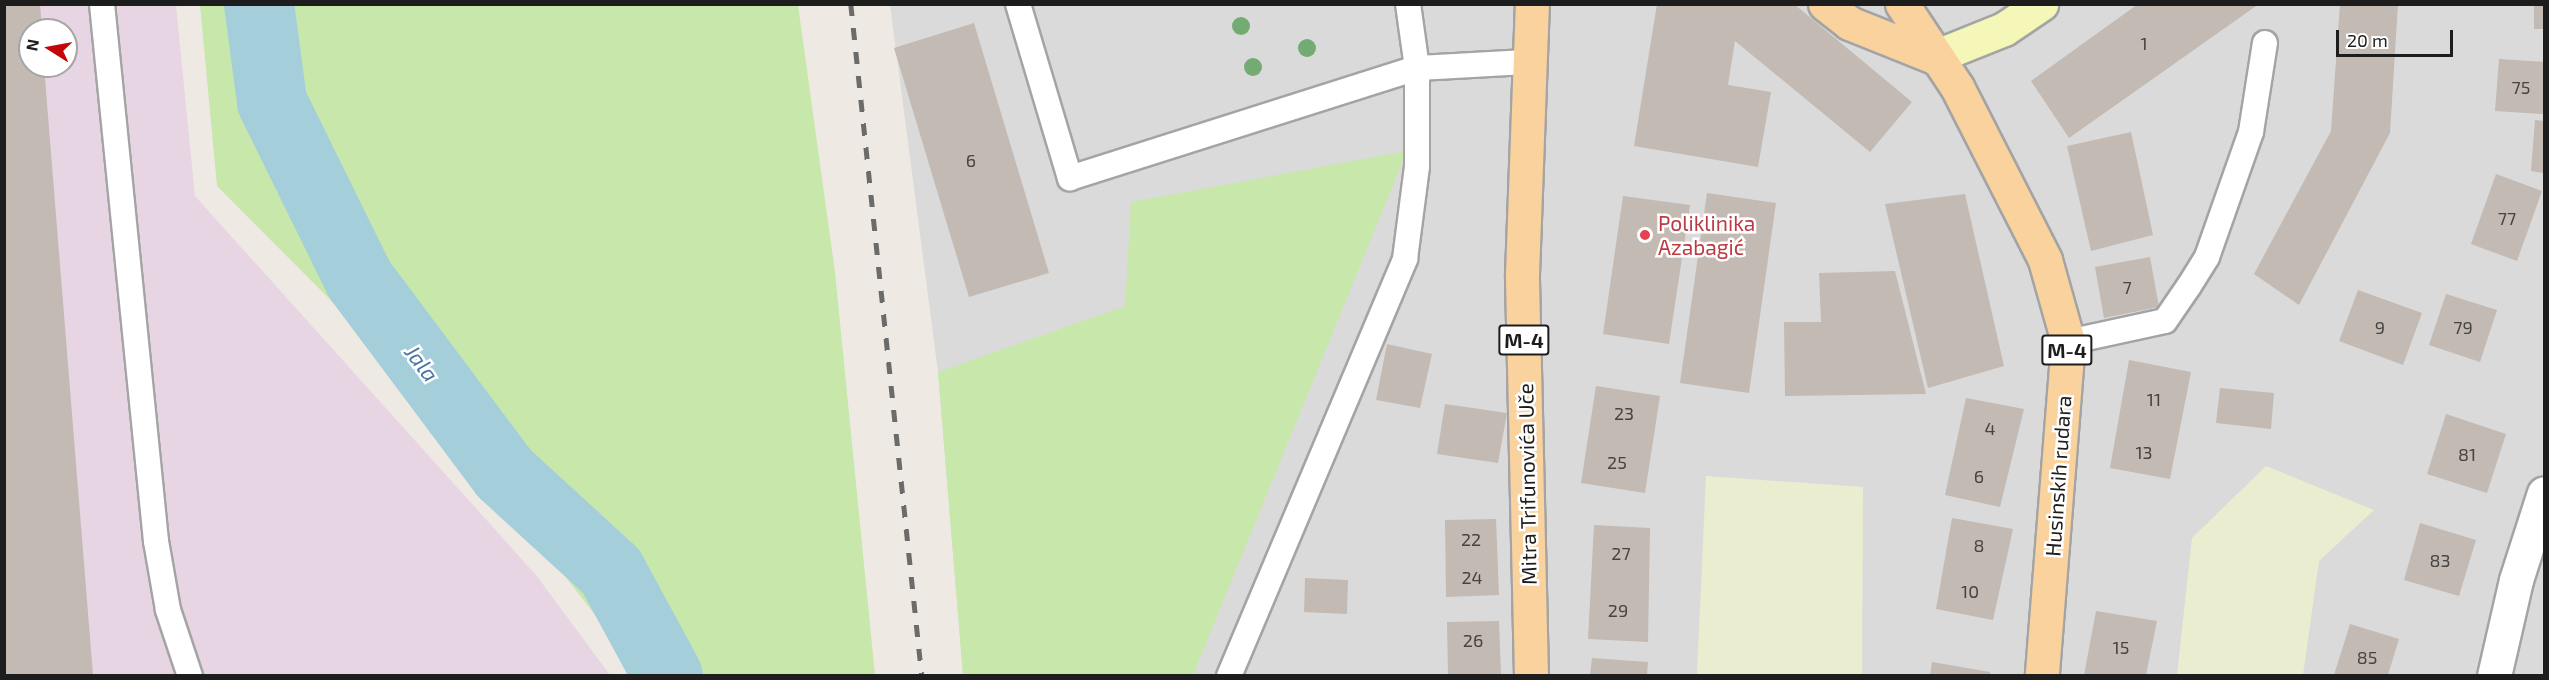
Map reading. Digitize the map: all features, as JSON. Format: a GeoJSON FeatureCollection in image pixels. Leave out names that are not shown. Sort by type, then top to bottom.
{"type":"FeatureCollection","features":[{"type":"Feature","properties":{"kind":"main road","name":"Mitra Trifunovića Uče"},"geometry":{"type":"LineString","coordinates":[[1531,675],[1522,274],[1528,62],[1532,4]]}},
{"type":"Feature","properties":{"kind":"main road"},"geometry":{"type":"LineString","coordinates":[[1825,4],[1849,23],[1934,57],[2004,29],[2041,4]]}},
{"type":"Feature","properties":{"kind":"main road","name":"M-4"},"geometry":{"type":"LineString","coordinates":[[1902,4],[1934,57]]}},
{"type":"Feature","properties":{"kind":"main road","name":"Husinskih rudara"},"geometry":{"type":"LineString","coordinates":[[1934,57],[1957,87],[2045,260],[2068,342],[2042,675]]}},
{"type":"Feature","properties":{"kind":"street"},"geometry":{"type":"LineString","coordinates":[[2494,675],[2516,580],[2544,493]]}},
{"type":"Feature","properties":{"kind":"lane"},"geometry":{"type":"LineString","coordinates":[[102,4],[156,541],[168,610],[190,675]]}},
{"type":"Feature","properties":{"kind":"lane"},"geometry":{"type":"LineString","coordinates":[[1018,4],[1070,178],[1417,68],[1528,62]]}},
{"type":"Feature","properties":{"kind":"lane"},"geometry":{"type":"LineString","coordinates":[[1229,675],[1405,259],[1417,167],[1417,68],[1408,4]]}},
{"type":"Feature","properties":{"kind":"lane"},"geometry":{"type":"LineString","coordinates":[[2068,342],[2165,321],[2210,246],[2251,132],[2265,43]]}},
{"type":"Feature","properties":{"kind":"shaded area"},"geometry":{"type":"Polygon","coordinates":[[[4,5],[176,5],[195,196],[536,575],[610,675],[5,675],[4,5]]]}},
{"type":"Feature","properties":{"kind":"shaded area"},"geometry":{"type":"Polygon","coordinates":[[[890,5],[2544,5],[2544,675],[963,675],[938,372],[890,5]]]}},
{"type":"Feature","properties":{"kind":"green space"},"geometry":{"type":"Polygon","coordinates":[[[200,5],[798,5],[835,272],[875,675],[642,675],[418,388],[217,186],[200,5]]]}},
{"type":"Feature","properties":{"kind":"green space"},"geometry":{"type":"Polygon","coordinates":[[[1407,151],[1193,675],[963,675],[938,372],[1125,306],[1131,202],[1407,151]]]}},
{"type":"Feature","properties":{"kind":"green space"},"geometry":{"type":"Polygon","coordinates":[[[2266,466],[2374,510],[2319,561],[2303,675],[2177,675],[2192,538],[2266,466]]]}},
{"type":"Feature","properties":{"kind":"green space"},"geometry":{"type":"Polygon","coordinates":[[[1706,476],[1863,487],[1862,675],[1697,675],[1706,476]]]}},
{"type":"Feature","properties":{"kind":"building"},"geometry":{"type":"Polygon","coordinates":[[[4,4],[40,4],[41,18],[18,18],[18,78],[45,78],[93,675],[4,675],[4,4]]]}},
{"type":"Feature","properties":{"kind":"building"},"geometry":{"type":"Polygon","coordinates":[[[1657,4],[1794,4],[1912,102],[1870,152],[1735,41],[1728,85],[1771,92],[1758,167],[1634,146],[1657,4]]]}},
{"type":"Feature","properties":{"kind":"building"},"geometry":{"type":"Polygon","coordinates":[[[2138,4],[2259,4],[2069,138],[2031,81],[2138,4]]]}},
{"type":"Feature","properties":{"kind":"building"},"geometry":{"type":"Polygon","coordinates":[[[2340,4],[2398,4],[2390,133],[2299,305],[2254,274],[2331,131],[2340,4]]]}},
{"type":"Feature","properties":{"kind":"building"},"geometry":{"type":"Polygon","coordinates":[[[2534,4],[2544,4],[2544,29],[2534,29],[2534,4]]]}},
{"type":"Feature","properties":{"kind":"building"},"geometry":{"type":"Polygon","coordinates":[[[974,23],[1049,273],[969,297],[894,48],[974,23]]]}},
{"type":"Feature","properties":{"kind":"building"},"geometry":{"type":"Polygon","coordinates":[[[2499,59],[2544,62],[2544,114],[2495,111],[2499,59]]]}},
{"type":"Feature","properties":{"kind":"building"},"geometry":{"type":"Polygon","coordinates":[[[2535,120],[2544,121],[2544,173],[2531,171],[2535,120]]]}},
{"type":"Feature","properties":{"kind":"building"},"geometry":{"type":"Polygon","coordinates":[[[2131,132],[2153,235],[2091,251],[2067,146],[2131,132]]]}},
{"type":"Feature","properties":{"kind":"building"},"geometry":{"type":"Polygon","coordinates":[[[2496,174],[2542,191],[2517,261],[2471,244],[2496,174]]]}},
{"type":"Feature","properties":{"kind":"building"},"geometry":{"type":"Polygon","coordinates":[[[1707,193],[1776,203],[1749,393],[1680,383],[1707,193]]]}},
{"type":"Feature","properties":{"kind":"building"},"geometry":{"type":"Polygon","coordinates":[[[1965,194],[2004,366],[1928,388],[1885,204],[1965,194]]]}},
{"type":"Feature","properties":{"kind":"building"},"geometry":{"type":"Polygon","coordinates":[[[1623,196],[1690,205],[1669,344],[1603,334],[1623,196]]]}},
{"type":"Feature","properties":{"kind":"building"},"geometry":{"type":"Polygon","coordinates":[[[2150,257],[2159,307],[2104,318],[2095,267],[2150,257]]]}},
{"type":"Feature","properties":{"kind":"building"},"geometry":{"type":"Polygon","coordinates":[[[1895,271],[1926,394],[1785,396],[1784,322],[1821,322],[1819,273],[1895,271]]]}},
{"type":"Feature","properties":{"kind":"building"},"geometry":{"type":"Polygon","coordinates":[[[2358,290],[2422,313],[2403,365],[2339,341],[2358,290]]]}},
{"type":"Feature","properties":{"kind":"building"},"geometry":{"type":"Polygon","coordinates":[[[2446,294],[2497,310],[2480,362],[2429,345],[2446,294]]]}},
{"type":"Feature","properties":{"kind":"building"},"geometry":{"type":"Polygon","coordinates":[[[1387,344],[1432,354],[1420,408],[1376,400],[1387,344]]]}},
{"type":"Feature","properties":{"kind":"building"},"geometry":{"type":"Polygon","coordinates":[[[2129,360],[2191,372],[2170,479],[2110,468],[2129,360]]]}},
{"type":"Feature","properties":{"kind":"building"},"geometry":{"type":"Polygon","coordinates":[[[1596,386],[1660,396],[1645,493],[1581,483],[1596,386]]]}},
{"type":"Feature","properties":{"kind":"building"},"geometry":{"type":"Polygon","coordinates":[[[2220,388],[2274,393],[2271,429],[2216,423],[2220,388]]]}},
{"type":"Feature","properties":{"kind":"building"},"geometry":{"type":"Polygon","coordinates":[[[1966,398],[2024,409],[2000,507],[1945,495],[1966,398]]]}},
{"type":"Feature","properties":{"kind":"building"},"geometry":{"type":"Polygon","coordinates":[[[1445,404],[1507,413],[1498,463],[1437,454],[1445,404]]]}},
{"type":"Feature","properties":{"kind":"building"},"geometry":{"type":"Polygon","coordinates":[[[2446,414],[2506,434],[2487,493],[2427,474],[2446,414]]]}},
{"type":"Feature","properties":{"kind":"building"},"geometry":{"type":"Polygon","coordinates":[[[1952,518],[2013,529],[1993,620],[1936,609],[1952,518]]]}},
{"type":"Feature","properties":{"kind":"building"},"geometry":{"type":"Polygon","coordinates":[[[1496,519],[1499,595],[1446,597],[1445,520],[1496,519]]]}},
{"type":"Feature","properties":{"kind":"building"},"geometry":{"type":"Polygon","coordinates":[[[2420,523],[2476,540],[2459,596],[2404,580],[2420,523]]]}},
{"type":"Feature","properties":{"kind":"building"},"geometry":{"type":"Polygon","coordinates":[[[1594,525],[1650,528],[1648,642],[1588,639],[1594,525]]]}},
{"type":"Feature","properties":{"kind":"building"},"geometry":{"type":"Polygon","coordinates":[[[1305,578],[1348,580],[1347,614],[1304,612],[1305,578]]]}},
{"type":"Feature","properties":{"kind":"building"},"geometry":{"type":"Polygon","coordinates":[[[2096,611],[2157,621],[2146,675],[2084,675],[2096,611]]]}},
{"type":"Feature","properties":{"kind":"building"},"geometry":{"type":"Polygon","coordinates":[[[1499,621],[1501,675],[1448,675],[1447,622],[1499,621]]]}},
{"type":"Feature","properties":{"kind":"building"},"geometry":{"type":"Polygon","coordinates":[[[2350,624],[2399,639],[2388,675],[2334,675],[2350,624]]]}},
{"type":"Feature","properties":{"kind":"building"},"geometry":{"type":"Polygon","coordinates":[[[1592,658],[1648,662],[1647,675],[1590,675],[1592,658]]]}},
{"type":"Feature","properties":{"kind":"building"},"geometry":{"type":"Polygon","coordinates":[[[1932,662],[1990,672],[1990,675],[1930,675],[1932,662]]]}},
{"type":"Feature","properties":{"kind":"waterway","name":"Jala"},"geometry":{"type":"LineString","coordinates":[[259,4],[272,102],[359,279],[504,473],[611,571],[668,676]]}},
{"type":"Feature","properties":{"kind":"railway"},"geometry":{"type":"LineString","coordinates":[[851,4],[922,676]]}},
{"type":"Feature","properties":{"kind":"place","name":"Poliklinika Azabagić"},"geometry":{"type":"Point","coordinates":[1645,235]}}]}
